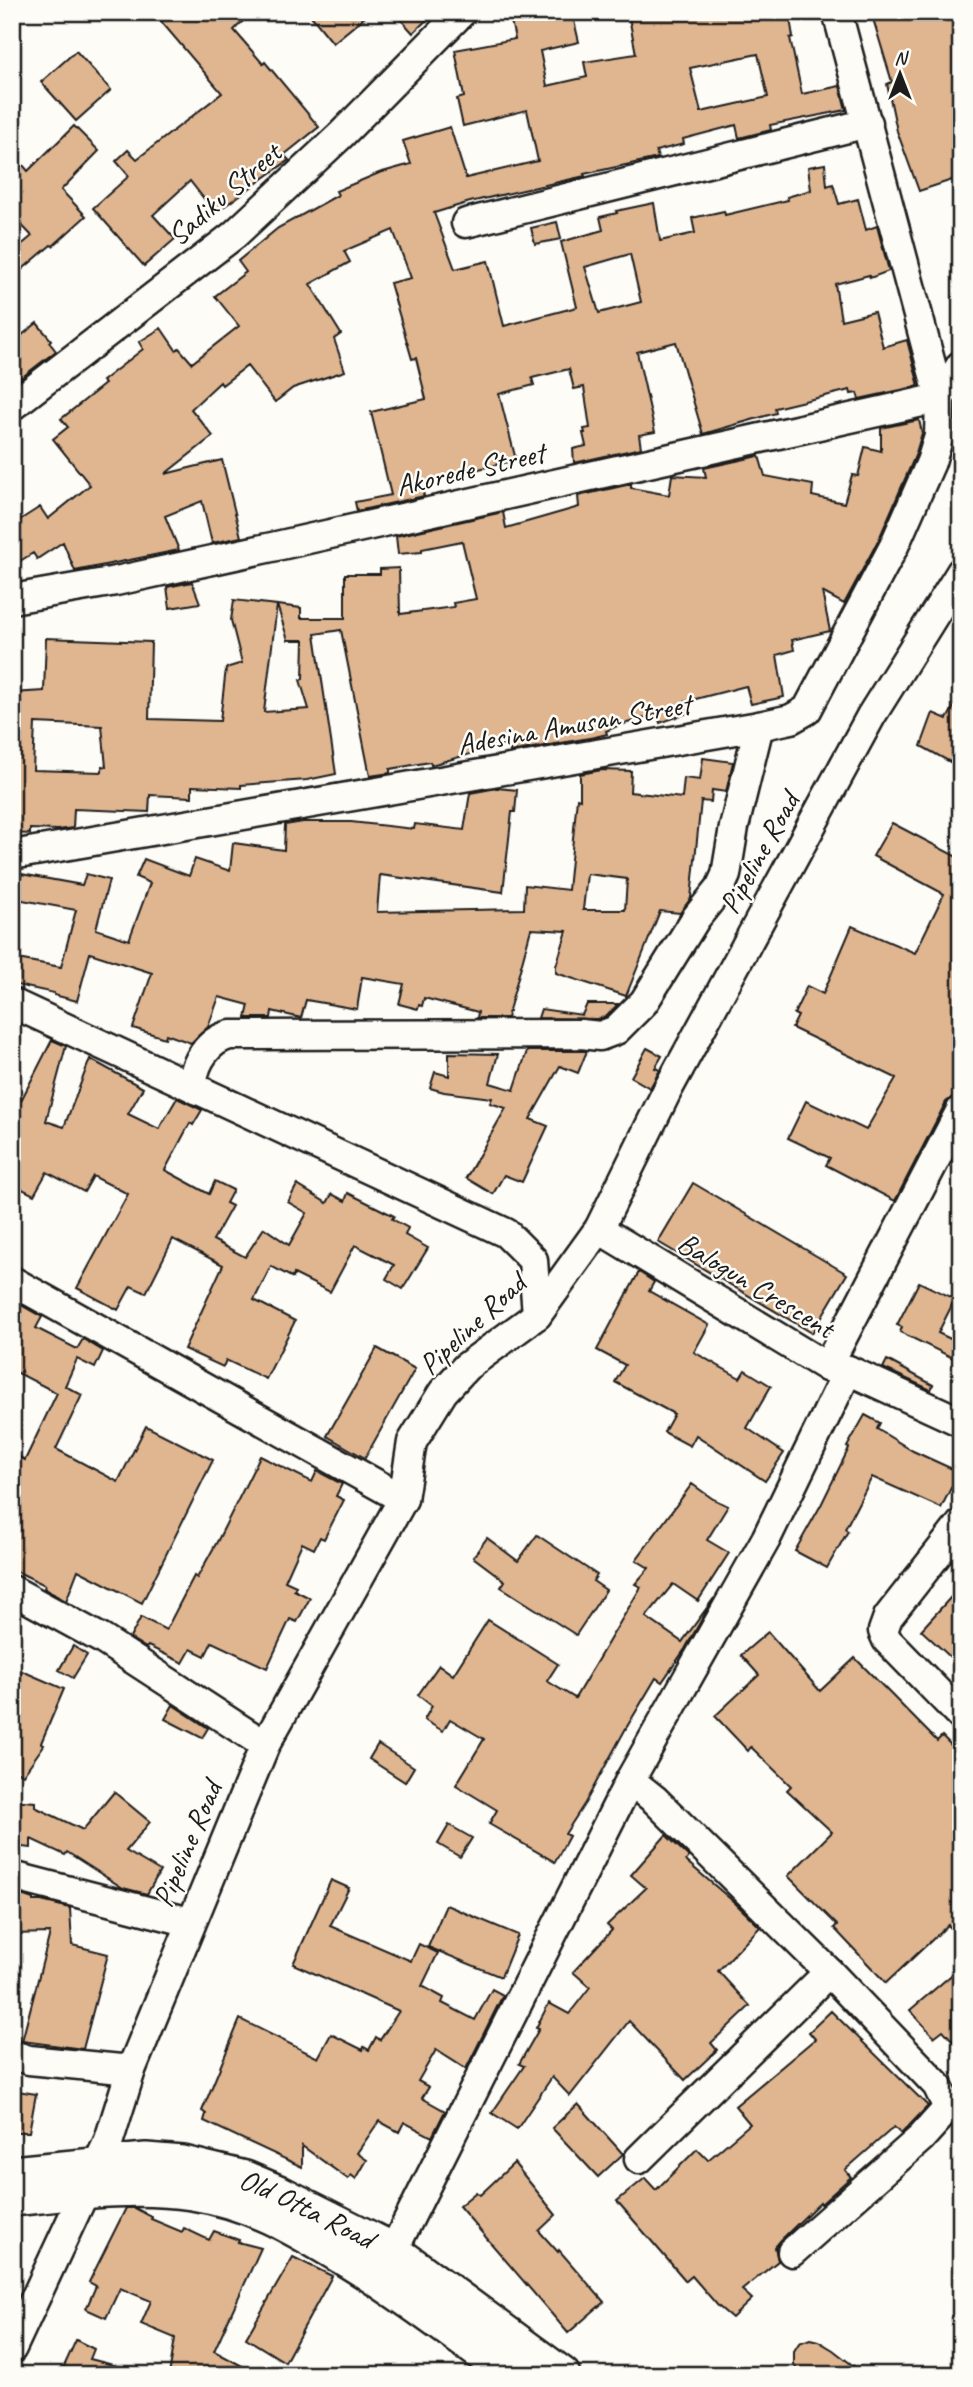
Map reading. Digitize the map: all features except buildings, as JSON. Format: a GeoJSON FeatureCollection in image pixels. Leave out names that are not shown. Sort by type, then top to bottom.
{"type":"FeatureCollection","features":[{"type":"Feature","properties":{"kind":"main road","name":"Old Otta Road"},"geometry":{"type":"LineString","coordinates":[[12,2198],[146,2161],[183,2164],[221,2172],[278,2193],[393,2250],[562,2375]]}},
{"type":"Feature","properties":{"kind":"main road","name":"Old Otta Road"},"geometry":{"type":"LineString","coordinates":[[12,2174],[90,2178],[146,2188],[192,2192],[243,2204],[282,2219],[383,2281],[512,2375]]}},
{"type":"Feature","properties":{"kind":"street","name":"Sadiku Street"},"geometry":{"type":"LineString","coordinates":[[12,406],[234,235],[340,136],[462,12]]}},
{"type":"Feature","properties":{"kind":"street"},"geometry":{"type":"LineString","coordinates":[[837,12],[940,398]]}},
{"type":"Feature","properties":{"kind":"street"},"geometry":{"type":"LineString","coordinates":[[466,223],[867,123]]}},
{"type":"Feature","properties":{"kind":"street"},"geometry":{"type":"LineString","coordinates":[[940,398],[961,365]]}},
{"type":"Feature","properties":{"kind":"street","name":"Akorede Street"},"geometry":{"type":"LineString","coordinates":[[12,599],[116,581],[940,398]]}},
{"type":"Feature","properties":{"kind":"street","name":"Adesina Amusan Street"},"geometry":{"type":"LineString","coordinates":[[12,855],[791,719],[807,710],[818,693],[894,546],[931,462],[939,436],[940,398]]}},
{"type":"Feature","properties":{"kind":"street","name":"Pipeline Road"},"geometry":{"type":"LineString","coordinates":[[12,2348],[109,2140],[131,2070],[265,1745],[403,1499],[412,1441],[443,1392],[466,1367],[537,1315],[599,1229],[668,1089],[864,728],[961,572]]}},
{"type":"Feature","properties":{"kind":"street"},"geometry":{"type":"LineString","coordinates":[[197,1090],[192,1081],[198,1062],[214,1041],[230,1035],[600,1036],[616,1030],[644,1002],[696,918],[720,888],[726,875],[734,827],[759,726]]}},
{"type":"Feature","properties":{"kind":"street"},"geometry":{"type":"LineString","coordinates":[[12,1003],[506,1233],[533,1260],[537,1315]]}},
{"type":"Feature","properties":{"kind":"street"},"geometry":{"type":"LineString","coordinates":[[393,2250],[630,1780],[766,1539],[837,1368],[961,1110]]}},
{"type":"Feature","properties":{"kind":"street","name":"Balogun Crescent"},"geometry":{"type":"LineString","coordinates":[[599,1229],[837,1368],[961,1422]]}},
{"type":"Feature","properties":{"kind":"street"},"geometry":{"type":"LineString","coordinates":[[12,1281],[403,1499]]}},
{"type":"Feature","properties":{"kind":"street"},"geometry":{"type":"LineString","coordinates":[[961,1524],[888,1617],[883,1631],[887,1640],[961,1716]]}},
{"type":"Feature","properties":{"kind":"street"},"geometry":{"type":"LineString","coordinates":[[12,1590],[102,1639],[265,1745]]}},
{"type":"Feature","properties":{"kind":"street"},"geometry":{"type":"LineString","coordinates":[[630,1780],[655,1800],[829,1972],[954,2102],[921,2138],[792,2252]]}},
{"type":"Feature","properties":{"kind":"street"},"geometry":{"type":"LineString","coordinates":[[12,1876],[190,1922]]}},
{"type":"Feature","properties":{"kind":"street"},"geometry":{"type":"LineString","coordinates":[[639,2159],[829,1972]]}},
{"type":"Feature","properties":{"kind":"street"},"geometry":{"type":"LineString","coordinates":[[12,2055],[29,2060],[131,2070]]}}]}
